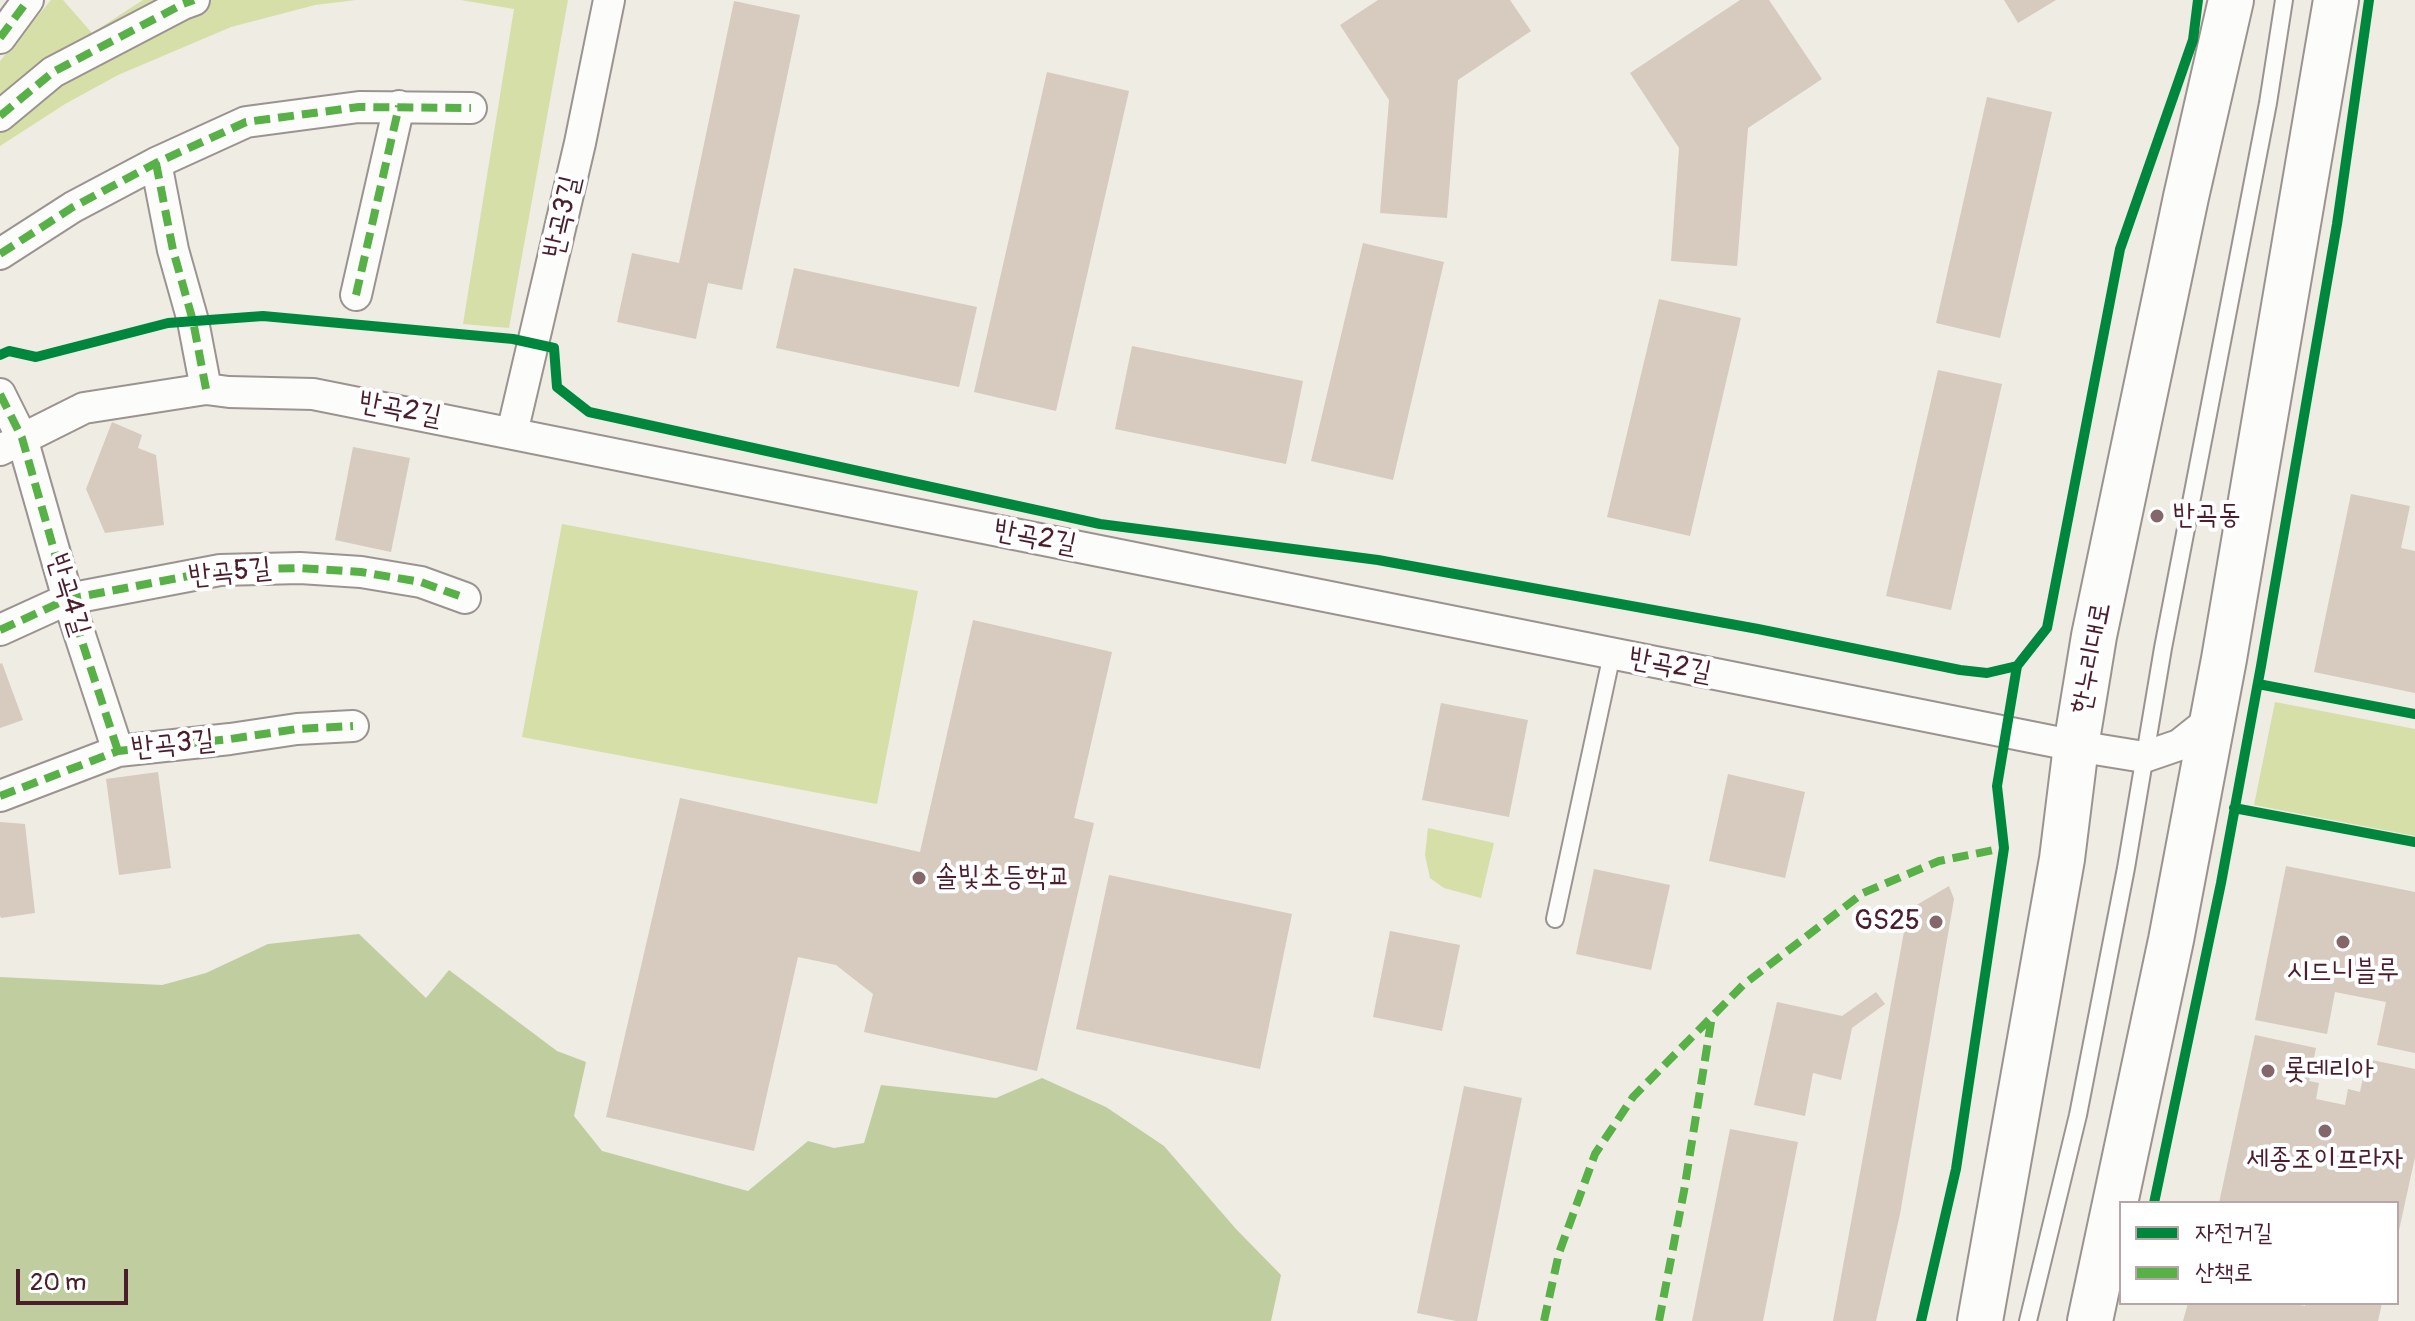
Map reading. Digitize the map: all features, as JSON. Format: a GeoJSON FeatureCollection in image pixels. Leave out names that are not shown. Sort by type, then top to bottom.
{"type":"FeatureCollection","features":[{"type":"Feature","properties":{"kind":"street"},"geometry":{"type":"LineString","coordinates":[[0,38],[28,0]]}},
{"type":"Feature","properties":{"kind":"street"},"geometry":{"type":"LineString","coordinates":[[0,116],[53,72],[194,0]]}},
{"type":"Feature","properties":{"kind":"street","name":"반곡3길"},"geometry":{"type":"LineString","coordinates":[[512,433],[580,143],[609,0]]}},
{"type":"Feature","properties":{"kind":"street","name":"한누리대로"},"geometry":{"type":"LineString","coordinates":[[1980,1321],[2062,859],[2094,636],[2231,0]]}},
{"type":"Feature","properties":{"kind":"street"},"geometry":{"type":"LineString","coordinates":[[2090,1321],[2171,940],[2213,718],[2336,0]]}},
{"type":"Feature","properties":{"kind":"street"},"geometry":{"type":"LineString","coordinates":[[356,295],[399,106]]}},
{"type":"Feature","properties":{"kind":"street"},"geometry":{"type":"LineString","coordinates":[[0,254],[73,207],[156,163],[246,122],[359,107],[471,108]]}},
{"type":"Feature","properties":{"kind":"street"},"geometry":{"type":"LineString","coordinates":[[156,163],[206,389]]}},
{"type":"Feature","properties":{"kind":"street","name":"반곡2길"},"geometry":{"type":"LineString","coordinates":[[11,444],[84,408],[206,389],[313,394],[2076,746],[2144,757]]}},
{"type":"Feature","properties":{"kind":"street","name":"반곡4길"},"geometry":{"type":"LineString","coordinates":[[0,394],[11,444],[68,599],[118,751]]}},
{"type":"Feature","properties":{"kind":"street","name":"반곡5길"},"geometry":{"type":"LineString","coordinates":[[0,630],[68,599],[220,570],[300,568],[361,572],[421,582],[465,598]]}},
{"type":"Feature","properties":{"kind":"street"},"geometry":{"type":"LineString","coordinates":[[2144,757],[2179,745],[2213,718]]}},
{"type":"Feature","properties":{"kind":"street","name":"반곡3길"},"geometry":{"type":"LineString","coordinates":[[0,796],[118,751],[297,729],[353,726]]}},
{"type":"Feature","properties":{"kind":"lane"},"geometry":{"type":"LineString","coordinates":[[2028,1321],[2078,1115],[2126,868],[2144,757],[2268,103],[2284,0]]}},
{"type":"Feature","properties":{"kind":"lane"},"geometry":{"type":"LineString","coordinates":[[1555,919],[1612,654]]}},
{"type":"Feature","properties":{"kind":"green space"},"geometry":{"type":"Polygon","coordinates":[[[51,0],[63,0],[92,33],[143,0],[356,0],[315,5],[231,27],[118,75],[65,104],[0,146],[0,61],[51,0]]]}},
{"type":"Feature","properties":{"kind":"green space"},"geometry":{"type":"Polygon","coordinates":[[[461,0],[568,0],[509,328],[463,324],[514,9],[461,0]]]}},
{"type":"Feature","properties":{"kind":"green space"},"geometry":{"type":"Polygon","coordinates":[[[562,524],[918,591],[877,804],[522,737],[562,524]]]}},
{"type":"Feature","properties":{"kind":"green space"},"geometry":{"type":"Polygon","coordinates":[[[2275,702],[2415,729],[2415,836],[2254,805],[2275,702]]]}},
{"type":"Feature","properties":{"kind":"green space"},"geometry":{"type":"Polygon","coordinates":[[[1428,828],[1494,843],[1481,898],[1444,888],[1430,878],[1425,855],[1428,828]]]}},
{"type":"Feature","properties":{"kind":"green space"},"geometry":{"type":"Polygon","coordinates":[[[359,934],[426,998],[449,970],[557,1051],[586,1062],[574,1116],[602,1151],[748,1191],[808,1141],[834,1148],[864,1143],[881,1085],[996,1098],[1042,1078],[1106,1107],[1164,1146],[1236,1229],[1281,1275],[1271,1321],[0,1321],[0,977],[162,985],[206,973],[268,944],[359,934]]]}},
{"type":"Feature","properties":{"kind":"building"},"geometry":{"type":"Polygon","coordinates":[[[1378,0],[1510,0],[1531,31],[1458,80],[1447,218],[1380,213],[1389,100],[1340,25],[1378,0]]]}},
{"type":"Feature","properties":{"kind":"building"},"geometry":{"type":"Polygon","coordinates":[[[1740,0],[1769,0],[1822,79],[1748,128],[1737,266],[1671,261],[1679,148],[1630,73],[1740,0]]]}},
{"type":"Feature","properties":{"kind":"building"},"geometry":{"type":"Polygon","coordinates":[[[2004,0],[2056,0],[2018,23],[2004,0]]]}},
{"type":"Feature","properties":{"kind":"building"},"geometry":{"type":"Polygon","coordinates":[[[734,1],[800,15],[742,290],[708,283],[696,339],[617,322],[632,253],[679,263],[734,1]]]}},
{"type":"Feature","properties":{"kind":"building"},"geometry":{"type":"Polygon","coordinates":[[[1047,72],[1129,91],[1056,411],[974,392],[1047,72]]]}},
{"type":"Feature","properties":{"kind":"building"},"geometry":{"type":"Polygon","coordinates":[[[1987,97],[2052,112],[2000,338],[1936,323],[1987,97]]]}},
{"type":"Feature","properties":{"kind":"building"},"geometry":{"type":"Polygon","coordinates":[[[1363,243],[1444,262],[1393,480],[1311,461],[1363,243]]]}},
{"type":"Feature","properties":{"kind":"building"},"geometry":{"type":"Polygon","coordinates":[[[794,268],[977,307],[959,387],[776,348],[794,268]]]}},
{"type":"Feature","properties":{"kind":"building"},"geometry":{"type":"Polygon","coordinates":[[[1659,299],[1741,318],[1690,536],[1607,517],[1659,299]]]}},
{"type":"Feature","properties":{"kind":"building"},"geometry":{"type":"Polygon","coordinates":[[[1132,346],[1303,381],[1286,464],[1115,429],[1132,346]]]}},
{"type":"Feature","properties":{"kind":"building"},"geometry":{"type":"Polygon","coordinates":[[[1938,370],[2002,384],[1951,610],[1886,596],[1938,370]]]}},
{"type":"Feature","properties":{"kind":"building"},"geometry":{"type":"Polygon","coordinates":[[[112,422],[142,435],[138,448],[156,455],[164,525],[105,533],[86,489],[112,422]]]}},
{"type":"Feature","properties":{"kind":"building"},"geometry":{"type":"Polygon","coordinates":[[[353,447],[410,458],[391,552],[335,540],[353,447]]]}},
{"type":"Feature","properties":{"kind":"building"},"geometry":{"type":"Polygon","coordinates":[[[2351,494],[2410,506],[2401,548],[2415,551],[2415,693],[2314,672],[2351,494]]]}},
{"type":"Feature","properties":{"kind":"building"},"geometry":{"type":"Polygon","coordinates":[[[973,620],[1112,652],[1074,818],[1094,823],[1037,1071],[864,1032],[873,994],[836,965],[798,957],[754,1151],[606,1117],[680,798],[920,852],[973,620]]]}},
{"type":"Feature","properties":{"kind":"building"},"geometry":{"type":"Polygon","coordinates":[[[0,664],[23,720],[0,728],[0,664]]]}},
{"type":"Feature","properties":{"kind":"building"},"geometry":{"type":"Polygon","coordinates":[[[1441,703],[1528,720],[1509,817],[1422,800],[1441,703]]]}},
{"type":"Feature","properties":{"kind":"building"},"geometry":{"type":"Polygon","coordinates":[[[158,772],[171,868],[119,875],[106,779],[158,772]]]}},
{"type":"Feature","properties":{"kind":"building"},"geometry":{"type":"Polygon","coordinates":[[[1728,774],[1805,792],[1785,878],[1709,861],[1728,774]]]}},
{"type":"Feature","properties":{"kind":"building"},"geometry":{"type":"Polygon","coordinates":[[[0,822],[25,824],[35,913],[0,916],[0,822]]]}},
{"type":"Feature","properties":{"kind":"building","name":"시드니블루"},"geometry":{"type":"Polygon","coordinates":[[[2286,866],[2415,892],[2415,1053],[2377,1045],[2386,1002],[2335,992],[2327,1034],[2255,1020],[2286,866]]]}},
{"type":"Feature","properties":{"kind":"building"},"geometry":{"type":"Polygon","coordinates":[[[1594,869],[1670,885],[1651,970],[1576,954],[1594,869]]]}},
{"type":"Feature","properties":{"kind":"building"},"geometry":{"type":"Polygon","coordinates":[[[1109,875],[1292,914],[1260,1069],[1076,1029],[1109,875]]]}},
{"type":"Feature","properties":{"kind":"building"},"geometry":{"type":"Polygon","coordinates":[[[1949,886],[1954,899],[1900,1214],[1876,1321],[1833,1321],[1908,910],[1949,886]]]}},
{"type":"Feature","properties":{"kind":"building"},"geometry":{"type":"Polygon","coordinates":[[[1390,931],[1460,945],[1442,1031],[1373,1017],[1390,931]]]}},
{"type":"Feature","properties":{"kind":"building"},"geometry":{"type":"Polygon","coordinates":[[[1876,992],[1885,1004],[1852,1028],[1841,1080],[1813,1073],[1805,1116],[1754,1105],[1777,1002],[1842,1016],[1876,992]]]}},
{"type":"Feature","properties":{"kind":"building","name":"세종조이프라자"},"geometry":{"type":"Polygon","coordinates":[[[2255,1035],[2316,1048],[2309,1081],[2319,1083],[2316,1099],[2345,1105],[2348,1089],[2360,1092],[2367,1059],[2415,1069],[2415,1157],[2399,1230],[2399,1201],[2219,1201],[2255,1035]]]}},
{"type":"Feature","properties":{"kind":"building"},"geometry":{"type":"Polygon","coordinates":[[[1464,1086],[1522,1098],[1477,1321],[1456,1321],[1417,1313],[1464,1086]]]}},
{"type":"Feature","properties":{"kind":"building"},"geometry":{"type":"Polygon","coordinates":[[[1730,1129],[1798,1142],[1763,1321],[1692,1321],[1730,1129]]]}},
{"type":"Feature","properties":{"kind":"building"},"geometry":{"type":"Polygon","coordinates":[[[2187,1305],[2382,1305],[2378,1321],[2183,1321],[2187,1305]]]}},
{"type":"Feature","properties":{"kind":"marked path"},"geometry":{"type":"LineString","coordinates":[[0,38],[28,0]]}},
{"type":"Feature","properties":{"kind":"marked path"},"geometry":{"type":"LineString","coordinates":[[0,116],[53,72],[194,0]]}},
{"type":"Feature","properties":{"kind":"marked path"},"geometry":{"type":"LineString","coordinates":[[356,295],[399,106]]}},
{"type":"Feature","properties":{"kind":"marked path"},"geometry":{"type":"LineString","coordinates":[[0,254],[73,207],[156,163],[246,122],[359,107],[471,108]]}},
{"type":"Feature","properties":{"kind":"marked path"},"geometry":{"type":"LineString","coordinates":[[156,163],[206,389]]}},
{"type":"Feature","properties":{"kind":"marked path"},"geometry":{"type":"LineString","coordinates":[[0,394],[22,438],[68,599],[118,751]]}},
{"type":"Feature","properties":{"kind":"marked path"},"geometry":{"type":"LineString","coordinates":[[0,630],[68,599],[220,570],[300,568],[361,572],[421,582],[465,598]]}},
{"type":"Feature","properties":{"kind":"marked path"},"geometry":{"type":"LineString","coordinates":[[0,796],[118,751],[297,729],[353,726]]}},
{"type":"Feature","properties":{"kind":"marked path"},"geometry":{"type":"LineString","coordinates":[[1544,1321],[1559,1253],[1595,1154],[1633,1097],[1743,985],[1863,893],[1939,861],[2004,848]]}},
{"type":"Feature","properties":{"kind":"marked path"},"geometry":{"type":"LineString","coordinates":[[1659,1321],[1712,1016]]}},
{"type":"Feature","properties":{"kind":"cycle path"},"geometry":{"type":"LineString","coordinates":[[1921,1321],[1956,1169],[2004,848],[1997,786],[2017,666],[2047,628],[2120,249],[2193,40],[2198,0]]}},
{"type":"Feature","properties":{"kind":"cycle path"},"geometry":{"type":"LineString","coordinates":[[2154,1201],[2221,883],[2261,666],[2337,224],[2369,0]]}},
{"type":"Feature","properties":{"kind":"cycle path"},"geometry":{"type":"LineString","coordinates":[[0,355],[9,351],[36,357],[168,323],[263,316],[513,339],[554,348],[557,387],[589,412],[1100,524],[1378,560],[1758,629],[1960,670],[1987,673],[2017,666]]}},
{"type":"Feature","properties":{"kind":"cycle path"},"geometry":{"type":"LineString","coordinates":[[2258,684],[2415,714]]}},
{"type":"Feature","properties":{"kind":"cycle path"},"geometry":{"type":"LineString","coordinates":[[2234,808],[2415,842]]}},
{"type":"Feature","properties":{"kind":"place","name":"반곡동"},"geometry":{"type":"Point","coordinates":[2157,516]}},
{"type":"Feature","properties":{"kind":"place","name":"솔빛초등학교"},"geometry":{"type":"Point","coordinates":[919,878]}},
{"type":"Feature","properties":{"kind":"place","name":"GS25"},"geometry":{"type":"Point","coordinates":[1936,922]}},
{"type":"Feature","properties":{"kind":"place","name":"시드니블루"},"geometry":{"type":"Point","coordinates":[2343,942]}},
{"type":"Feature","properties":{"kind":"place","name":"롯데리아"},"geometry":{"type":"Point","coordinates":[2268,1071]}},
{"type":"Feature","properties":{"kind":"place","name":"세종조이프라자"},"geometry":{"type":"Point","coordinates":[2325,1131]}}]}
